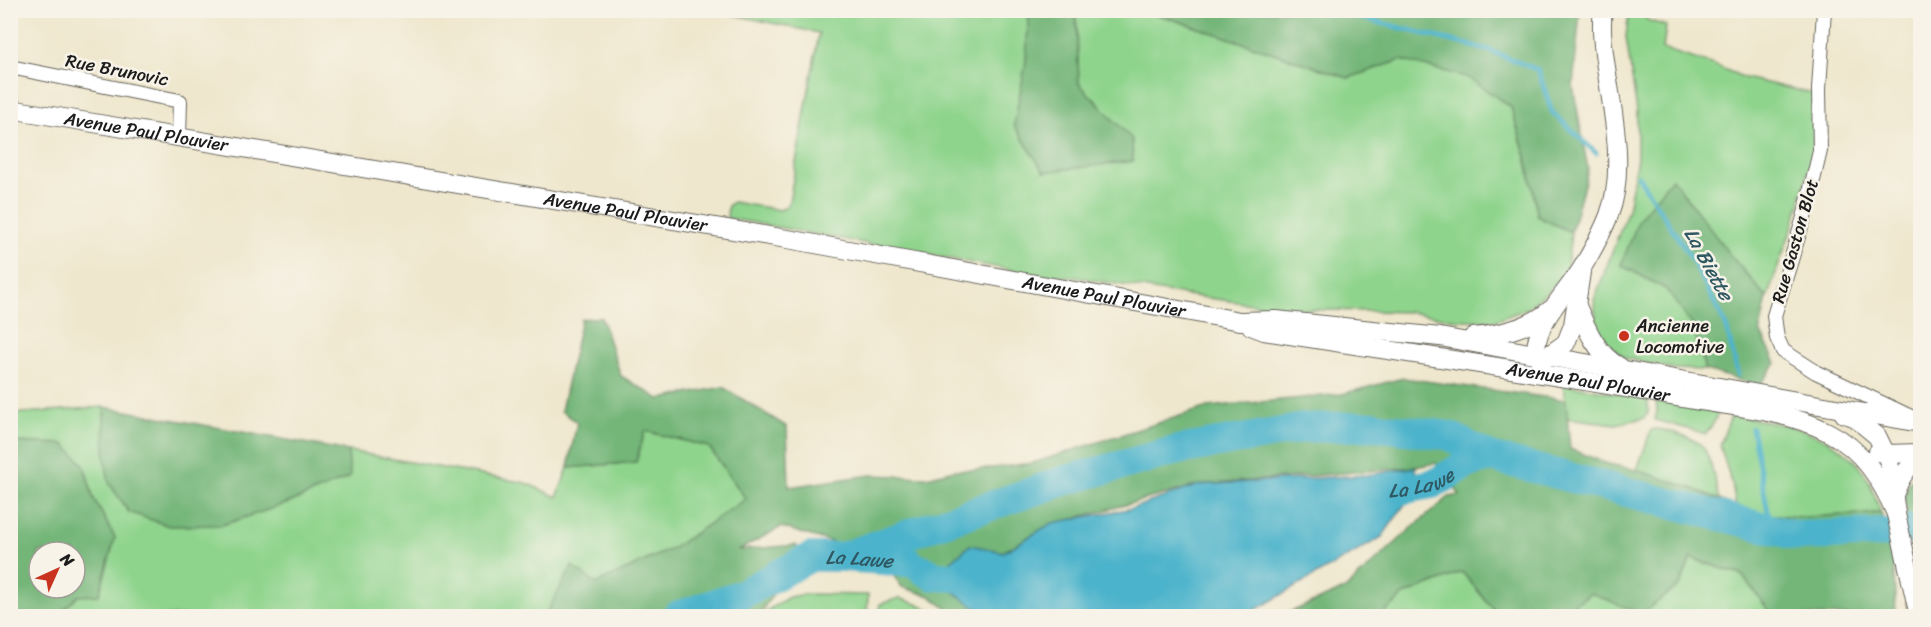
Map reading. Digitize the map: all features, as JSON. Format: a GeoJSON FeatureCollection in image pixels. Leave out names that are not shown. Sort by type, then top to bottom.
{"type":"FeatureCollection","features":[{"type":"Feature","properties":{"kind":"main road"},"geometry":{"type":"LineString","coordinates":[[1565,378],[1542,357],[1540,330],[1581,270],[1610,211],[1617,178],[1616,146],[1603,42],[1603,10]]}},
{"type":"Feature","properties":{"kind":"main road","name":"Avenue Paul Plouvier"},"geometry":{"type":"LineString","coordinates":[[10,109],[793,240],[1240,321],[1276,320],[1440,337],[1829,408]]}},
{"type":"Feature","properties":{"kind":"main road"},"geometry":{"type":"LineString","coordinates":[[1409,354],[1448,352],[1516,362],[1542,357],[1566,343],[1577,306],[1581,270]]}},
{"type":"Feature","properties":{"kind":"main road"},"geometry":{"type":"LineString","coordinates":[[1440,337],[1495,335],[1545,314],[1556,304]]}},
{"type":"Feature","properties":{"kind":"main road"},"geometry":{"type":"LineString","coordinates":[[1577,306],[1598,346],[1615,365],[1624,369]]}},
{"type":"Feature","properties":{"kind":"main road","name":"Avenue Paul Plouvier"},"geometry":{"type":"LineString","coordinates":[[1240,321],[1264,331],[1782,415],[1817,416],[1835,423],[1879,454]]}},
{"type":"Feature","properties":{"kind":"main road"},"geometry":{"type":"LineString","coordinates":[[1829,408],[1920,423]]}},
{"type":"Feature","properties":{"kind":"main road"},"geometry":{"type":"LineString","coordinates":[[1829,408],[1854,417],[1877,436],[1885,488],[1895,505],[1919,616]]}},
{"type":"Feature","properties":{"kind":"main road"},"geometry":{"type":"LineString","coordinates":[[1879,454],[1902,430],[1920,423]]}},
{"type":"Feature","properties":{"kind":"main road"},"geometry":{"type":"LineString","coordinates":[[1879,454],[1920,453]]}},
{"type":"Feature","properties":{"kind":"main road"},"geometry":{"type":"LineString","coordinates":[[1895,505],[1899,480],[1909,466],[1920,458]]}},
{"type":"Feature","properties":{"kind":"street","name":"Rue Gaston Blot"},"geometry":{"type":"LineString","coordinates":[[1824,10],[1819,89],[1820,151],[1805,214],[1774,316],[1777,338],[1783,351],[1816,372],[1920,423]]}},
{"type":"Feature","properties":{"kind":"street","name":"Rue Brunovic"},"geometry":{"type":"LineString","coordinates":[[10,67],[180,100],[179,138]]}},
{"type":"Feature","properties":{"kind":"green space"},"geometry":{"type":"Polygon","coordinates":[[[716,11],[1029,11],[1026,61],[1094,165],[1133,161],[1100,105],[1079,84],[1076,12],[1080,11],[1141,11],[1169,18],[1348,78],[1401,60],[1467,77],[1511,107],[1527,160],[1538,217],[1571,232],[1567,269],[1551,289],[1526,309],[1495,321],[1458,320],[1409,312],[1287,309],[1075,277],[1044,276],[727,218],[728,206],[733,202],[780,210],[789,202],[819,33],[716,11]]]}},
{"type":"Feature","properties":{"kind":"green space"},"geometry":{"type":"Polygon","coordinates":[[[1029,11],[1080,11],[1076,13],[1079,84],[1132,139],[1133,161],[1044,172],[1014,125],[1026,61],[1029,11]]]}},
{"type":"Feature","properties":{"kind":"green space"},"geometry":{"type":"Polygon","coordinates":[[[1141,11],[1580,11],[1573,86],[1588,170],[1571,232],[1538,217],[1527,160],[1511,107],[1467,77],[1401,60],[1348,78],[1169,18],[1141,11]]]}},
{"type":"Feature","properties":{"kind":"green space"},"geometry":{"type":"Polygon","coordinates":[[[1629,11],[1643,11],[1647,20],[1666,26],[1663,49],[1714,65],[1745,78],[1814,94],[1814,148],[1798,211],[1767,298],[1730,255],[1621,265],[1666,289],[1693,326],[1705,370],[1674,369],[1625,358],[1600,332],[1596,318],[1594,300],[1628,210],[1637,158],[1637,112],[1626,37],[1629,11]]]}},
{"type":"Feature","properties":{"kind":"green space"},"geometry":{"type":"Polygon","coordinates":[[[1672,178],[1730,255],[1767,298],[1760,331],[1776,363],[1759,386],[1705,370],[1693,326],[1666,289],[1621,265],[1639,219],[1672,178]]]}},
{"type":"Feature","properties":{"kind":"green space"},"geometry":{"type":"Polygon","coordinates":[[[601,317],[621,376],[659,399],[723,387],[787,427],[789,487],[871,475],[927,477],[954,470],[975,470],[1033,463],[1208,407],[1342,394],[1403,378],[1566,400],[1570,449],[1608,464],[1637,470],[1694,489],[1750,513],[1803,517],[1881,513],[1893,552],[1896,615],[1773,616],[1742,575],[1691,558],[1680,585],[1641,614],[1591,593],[1556,616],[1499,616],[1462,572],[1404,595],[1381,616],[1281,616],[1345,589],[1449,497],[1460,495],[1436,463],[1415,467],[1199,485],[1050,525],[1003,552],[970,545],[977,608],[997,616],[957,616],[930,596],[902,587],[879,556],[781,527],[739,550],[796,545],[805,573],[784,578],[758,616],[545,616],[572,566],[596,584],[673,548],[746,499],[709,447],[645,431],[636,462],[568,468],[577,422],[561,411],[581,319],[601,317]]]}},
{"type":"Feature","properties":{"kind":"green space"},"geometry":{"type":"Polygon","coordinates":[[[1563,384],[1648,399],[1648,413],[1644,418],[1616,424],[1567,418],[1563,384]]]}},
{"type":"Feature","properties":{"kind":"green space"},"geometry":{"type":"Polygon","coordinates":[[[1656,399],[1718,413],[1706,434],[1655,420],[1656,399]]]}},
{"type":"Feature","properties":{"kind":"green space"},"geometry":{"type":"Polygon","coordinates":[[[104,407],[105,459],[222,525],[291,502],[349,477],[348,451],[526,483],[557,497],[568,468],[636,462],[645,431],[709,447],[746,499],[673,548],[596,584],[572,567],[545,616],[57,616],[74,600],[87,600],[87,582],[115,538],[93,497],[84,465],[64,444],[11,442],[11,414],[104,407]]]}},
{"type":"Feature","properties":{"kind":"green space"},"geometry":{"type":"Polygon","coordinates":[[[104,407],[348,451],[350,477],[291,502],[222,525],[169,526],[129,512],[109,483],[105,459],[104,407]]]}},
{"type":"Feature","properties":{"kind":"green space"},"geometry":{"type":"Polygon","coordinates":[[[1731,416],[1796,428],[1827,440],[1841,449],[1864,472],[1881,513],[1787,517],[1751,512],[1736,507],[1733,488],[1720,445],[1731,416]]]}},
{"type":"Feature","properties":{"kind":"green space"},"geometry":{"type":"Polygon","coordinates":[[[1658,429],[1687,437],[1702,446],[1711,464],[1720,500],[1637,470],[1651,430],[1658,429]]]}},
{"type":"Feature","properties":{"kind":"green space"},"geometry":{"type":"Polygon","coordinates":[[[11,442],[64,444],[84,465],[93,497],[115,538],[99,595],[87,596],[87,540],[27,540],[27,600],[74,600],[57,616],[11,616],[11,442]]]}},
{"type":"Feature","properties":{"kind":"green space"},"geometry":{"type":"Polygon","coordinates":[[[1920,468],[1920,581],[1904,500],[1908,484],[1920,468]]]}},
{"type":"Feature","properties":{"kind":"green space"},"geometry":{"type":"Polygon","coordinates":[[[1690,558],[1742,575],[1773,616],[1556,616],[1591,593],[1680,585],[1690,558]]]}},
{"type":"Feature","properties":{"kind":"green space"},"geometry":{"type":"Polygon","coordinates":[[[1462,572],[1499,616],[1381,616],[1404,595],[1462,572]]]}},
{"type":"Feature","properties":{"kind":"green space"},"geometry":{"type":"Polygon","coordinates":[[[806,594],[868,595],[867,616],[758,616],[789,597],[806,594]]]}},
{"type":"Feature","properties":{"kind":"green space"},"geometry":{"type":"Polygon","coordinates":[[[899,598],[923,606],[938,616],[878,616],[880,604],[899,598]]]}},
{"type":"Feature","properties":{"kind":"water"},"geometry":{"type":"Polygon","coordinates":[[[1415,467],[1417,487],[1382,537],[1245,616],[997,616],[977,609],[934,576],[970,545],[1004,552],[1052,523],[1133,508],[1199,485],[1367,475],[1415,467]]]}},
{"type":"Feature","properties":{"kind":"waterway","name":"La Biette"},"geometry":{"type":"LineString","coordinates":[[1330,10],[1488,50],[1538,70],[1552,112],[1596,153]]}},
{"type":"Feature","properties":{"kind":"waterway","name":"La Biette"},"geometry":{"type":"LineString","coordinates":[[1638,176],[1691,258],[1726,325],[1738,375]]}},
{"type":"Feature","properties":{"kind":"waterway"},"geometry":{"type":"LineString","coordinates":[[842,557],[1063,481],[1178,450],[1304,428],[1374,426],[1450,436],[1490,457]]}},
{"type":"Feature","properties":{"kind":"waterway","name":"La Biette"},"geometry":{"type":"LineString","coordinates":[[1752,428],[1771,528]]}},
{"type":"Feature","properties":{"kind":"waterway","name":"La Lawe"},"geometry":{"type":"LineString","coordinates":[[1376,491],[1401,490],[1436,483],[1468,463],[1490,457],[1798,536],[1886,533],[1920,528]]}},
{"type":"Feature","properties":{"kind":"waterway","name":"La Lawe"},"geometry":{"type":"LineString","coordinates":[[677,616],[742,594],[811,557],[909,562]]}},
{"type":"Feature","properties":{"kind":"waterway","name":"La Lawe"},"geometry":{"type":"LineString","coordinates":[[922,569],[934,576],[974,578]]}},
{"type":"Feature","properties":{"kind":"place","name":"Ancienne Locomotive"},"geometry":{"type":"Point","coordinates":[1624,336]}}]}
